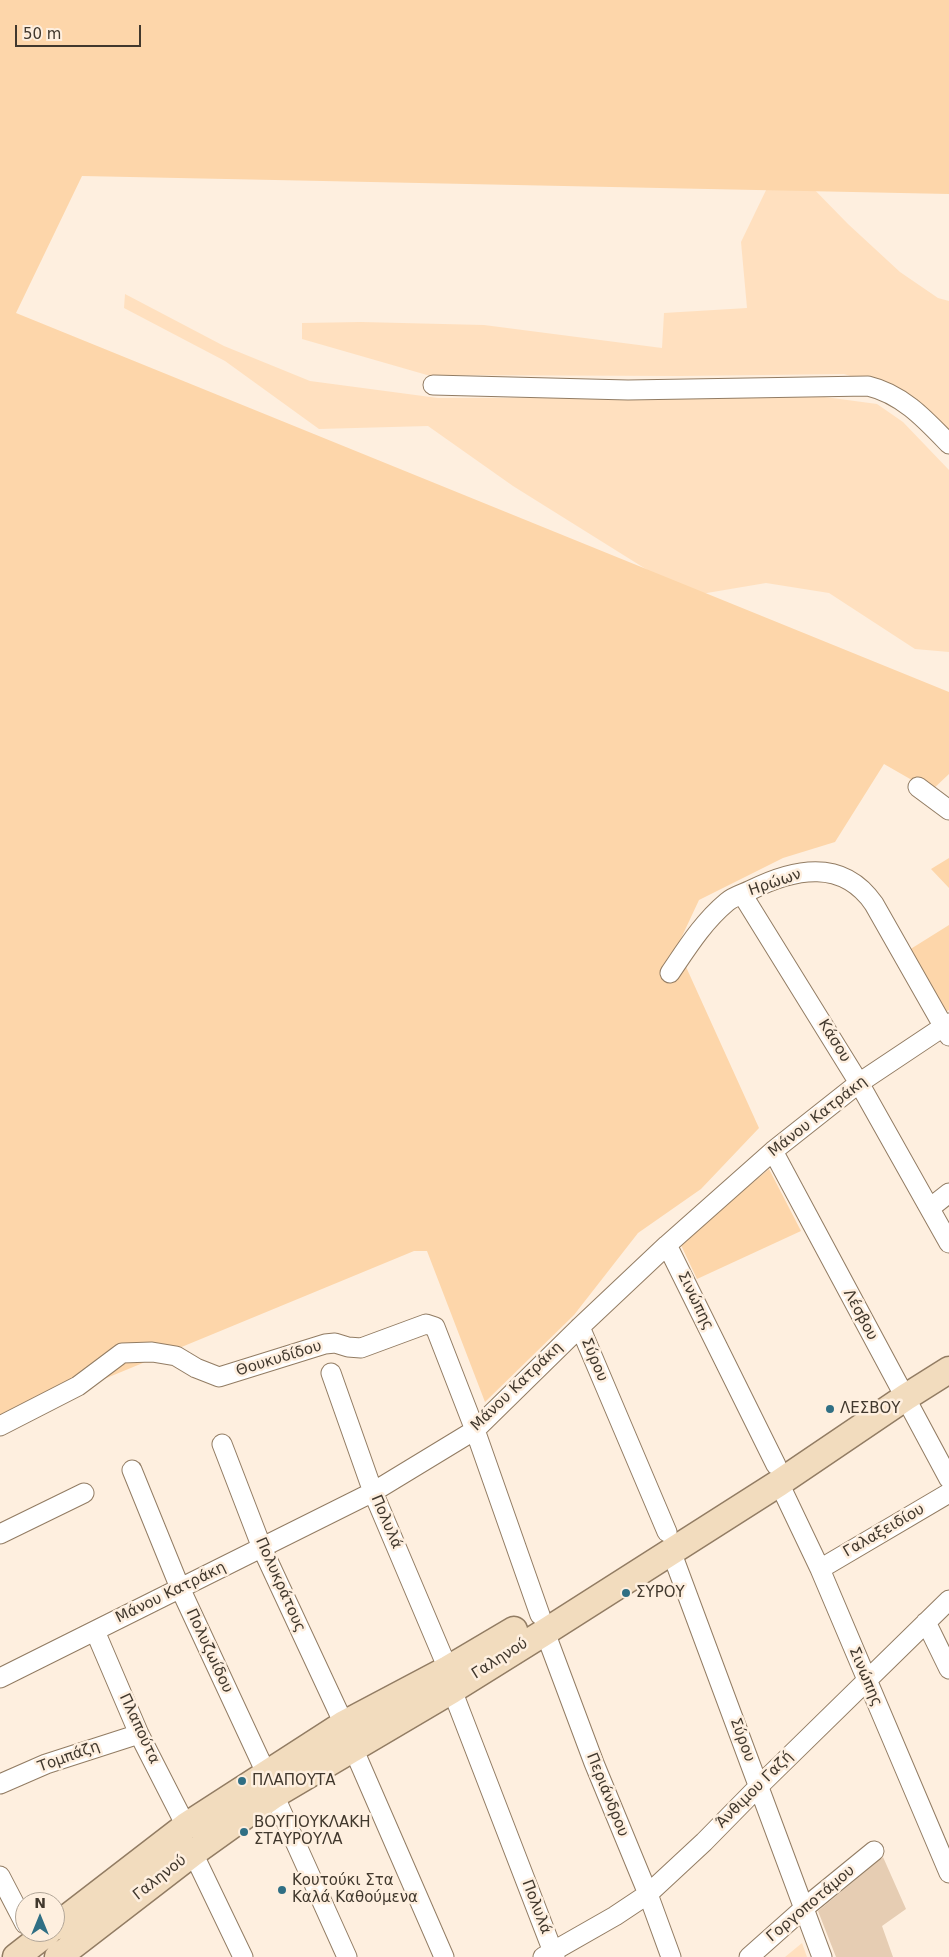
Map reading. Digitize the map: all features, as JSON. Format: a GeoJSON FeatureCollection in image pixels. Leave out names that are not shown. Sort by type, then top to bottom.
{"type":"FeatureCollection","features":[{"type":"Feature","properties":{"kind":"street"},"geometry":{"type":"LineString","coordinates":[[433,385],[628,390],[868,386],[884,390],[898,397],[925,419],[949,444]]}},
{"type":"Feature","properties":{"kind":"street"},"geometry":{"type":"LineString","coordinates":[[918,787],[949,810]]}},
{"type":"Feature","properties":{"kind":"street","name":"Ηρώων"},"geometry":{"type":"LineString","coordinates":[[670,973],[704,926],[730,900],[764,883],[796,873],[810,872],[841,876],[852,881],[865,891],[947,1029]]}},
{"type":"Feature","properties":{"kind":"street","name":"Κάσου"},"geometry":{"type":"LineString","coordinates":[[742,894],[859,1083],[949,1243]]}},
{"type":"Feature","properties":{"kind":"street","name":"Μάνου Κατράκη"},"geometry":{"type":"LineString","coordinates":[[0,1678],[373,1492],[475,1430],[667,1245],[773,1151],[859,1083],[947,1029]]}},
{"type":"Feature","properties":{"kind":"street","name":"Λέσβου"},"geometry":{"type":"LineString","coordinates":[[773,1151],[949,1479]]}},
{"type":"Feature","properties":{"kind":"street"},"geometry":{"type":"LineString","coordinates":[[930,1208],[949,1193]]}},
{"type":"Feature","properties":{"kind":"street","name":"Σινώπης"},"geometry":{"type":"LineString","coordinates":[[667,1245],[778,1474],[949,1873]]}},
{"type":"Feature","properties":{"kind":"street","name":"Θουκυδίδου"},"geometry":{"type":"LineString","coordinates":[[0,1426],[78,1386],[122,1353],[152,1352],[176,1356],[196,1368],[219,1377],[325,1344],[360,1348],[426,1324],[435,1327],[442,1341],[475,1430]]}},
{"type":"Feature","properties":{"kind":"street","name":"Σύρου"},"geometry":{"type":"LineString","coordinates":[[580,1327],[669,1542],[822,1957]]}},
{"type":"Feature","properties":{"kind":"street","name":"Γαληνού"},"geometry":{"type":"LineString","coordinates":[[902,1392],[949,1353]]}},
{"type":"Feature","properties":{"kind":"street","name":"Γαληνού"},"geometry":{"type":"LineString","coordinates":[[65,1919],[186,1826],[353,1748],[450,1679],[543,1623],[778,1474],[838,1422],[949,1370]]}},
{"type":"Feature","properties":{"kind":"street","name":"Πολυλά"},"geometry":{"type":"LineString","coordinates":[[331,1373],[373,1492],[450,1679],[551,1955]]}},
{"type":"Feature","properties":{"kind":"street","name":"Περιάνδρου"},"geometry":{"type":"LineString","coordinates":[[475,1430],[594,1764],[648,1894],[670,1957]]}},
{"type":"Feature","properties":{"kind":"street","name":"Πολυκράτους"},"geometry":{"type":"LineString","coordinates":[[222,1444],[262,1548],[344,1724],[353,1748]]}},
{"type":"Feature","properties":{"kind":"street","name":"Πολυζωίδου"},"geometry":{"type":"LineString","coordinates":[[132,1470],[180,1588],[271,1785],[347,1957]]}},
{"type":"Feature","properties":{"kind":"street"},"geometry":{"type":"LineString","coordinates":[[0,1534],[84,1493]]}},
{"type":"Feature","properties":{"kind":"street","name":"Γαλαξειδίου"},"geometry":{"type":"LineString","coordinates":[[820,1569],[949,1493]]}},
{"type":"Feature","properties":{"kind":"street","name":"Άνθιμου Γαζή"},"geometry":{"type":"LineString","coordinates":[[551,1955],[648,1894],[704,1842],[949,1600]]}},
{"type":"Feature","properties":{"kind":"street"},"geometry":{"type":"LineString","coordinates":[[926,1622],[949,1668]]}},
{"type":"Feature","properties":{"kind":"street","name":"Πλαπούτα"},"geometry":{"type":"LineString","coordinates":[[95,1631],[139,1734],[186,1826]]}},
{"type":"Feature","properties":{"kind":"street","name":"Γαληνού"},"geometry":{"type":"LineString","coordinates":[[58,1957],[193,1853],[344,1724],[450,1679]]}},
{"type":"Feature","properties":{"kind":"street","name":"Τομπάζη"},"geometry":{"type":"LineString","coordinates":[[0,1784],[46,1764],[139,1734]]}},
{"type":"Feature","properties":{"kind":"street"},"geometry":{"type":"LineString","coordinates":[[353,1748],[444,1957]]}},
{"type":"Feature","properties":{"kind":"street","name":"Γοργοποτάμου"},"geometry":{"type":"LineString","coordinates":[[749,1957],[803,1909],[874,1851]]}},
{"type":"Feature","properties":{"kind":"street"},"geometry":{"type":"LineString","coordinates":[[193,1853],[243,1957]]}},
{"type":"Feature","properties":{"kind":"street"},"geometry":{"type":"LineString","coordinates":[[0,1876],[15,1906]]}},
{"type":"Feature","properties":{"kind":"shaded area"},"geometry":{"type":"Polygon","coordinates":[[[0,0],[949,0],[949,194],[82,176],[16,313],[949,692],[949,774],[931,791],[884,764],[835,842],[783,858],[699,900],[677,947],[759,1128],[701,1189],[638,1233],[574,1315],[485,1402],[427,1251],[414,1251],[0,1422],[0,0]]]}},
{"type":"Feature","properties":{"kind":"shaded area"},"geometry":{"type":"Polygon","coordinates":[[[805,180],[848,224],[900,272],[938,298],[949,301],[949,437],[901,392],[844,374],[680,376],[427,375],[302,339],[302,323],[361,322],[484,325],[662,348],[664,313],[747,308],[741,242],[768,186],[805,180]]]}},
{"type":"Feature","properties":{"kind":"shaded area"},"geometry":{"type":"Polygon","coordinates":[[[125,294],[224,346],[310,381],[438,398],[825,397],[877,404],[903,422],[949,470],[949,652],[915,649],[829,593],[766,583],[689,596],[513,486],[428,426],[319,429],[225,361],[124,308],[125,294]]]}},
{"type":"Feature","properties":{"kind":"shaded area"},"geometry":{"type":"Polygon","coordinates":[[[949,858],[949,888],[931,869],[949,858]]]}},
{"type":"Feature","properties":{"kind":"shaded area"},"geometry":{"type":"Polygon","coordinates":[[[949,925],[949,1010],[943,1013],[909,950],[949,925]]]}},
{"type":"Feature","properties":{"kind":"shaded area"},"geometry":{"type":"Polygon","coordinates":[[[769,1169],[801,1231],[697,1279],[680,1243],[769,1169]]]}},
{"type":"Feature","properties":{"kind":"shaded area"},"geometry":{"type":"Polygon","coordinates":[[[802,1943],[807,1957],[785,1957],[802,1943]]]}},
{"type":"Feature","properties":{"kind":"building"},"geometry":{"type":"Polygon","coordinates":[[[883,1857],[906,1909],[882,1926],[893,1957],[836,1957],[818,1911],[883,1857]]]}},
{"type":"Feature","properties":{"kind":"place","name":"ΛΕΣΒΟΥ"},"geometry":{"type":"Point","coordinates":[830,1409]}},
{"type":"Feature","properties":{"kind":"place","name":"ΣΥΡΟΥ"},"geometry":{"type":"Point","coordinates":[626,1593]}},
{"type":"Feature","properties":{"kind":"place","name":"ΠΛΑΠΟΥΤΑ"},"geometry":{"type":"Point","coordinates":[242,1781]}},
{"type":"Feature","properties":{"kind":"place","name":"ΒΟΥΓΙΟΥΚΛΑΚΗ ΣΤΑΥΡΟΥΛΑ"},"geometry":{"type":"Point","coordinates":[244,1832]}},
{"type":"Feature","properties":{"kind":"place","name":"Κουτούκι Στα Καλά Καθούμενα"},"geometry":{"type":"Point","coordinates":[282,1890]}}]}
